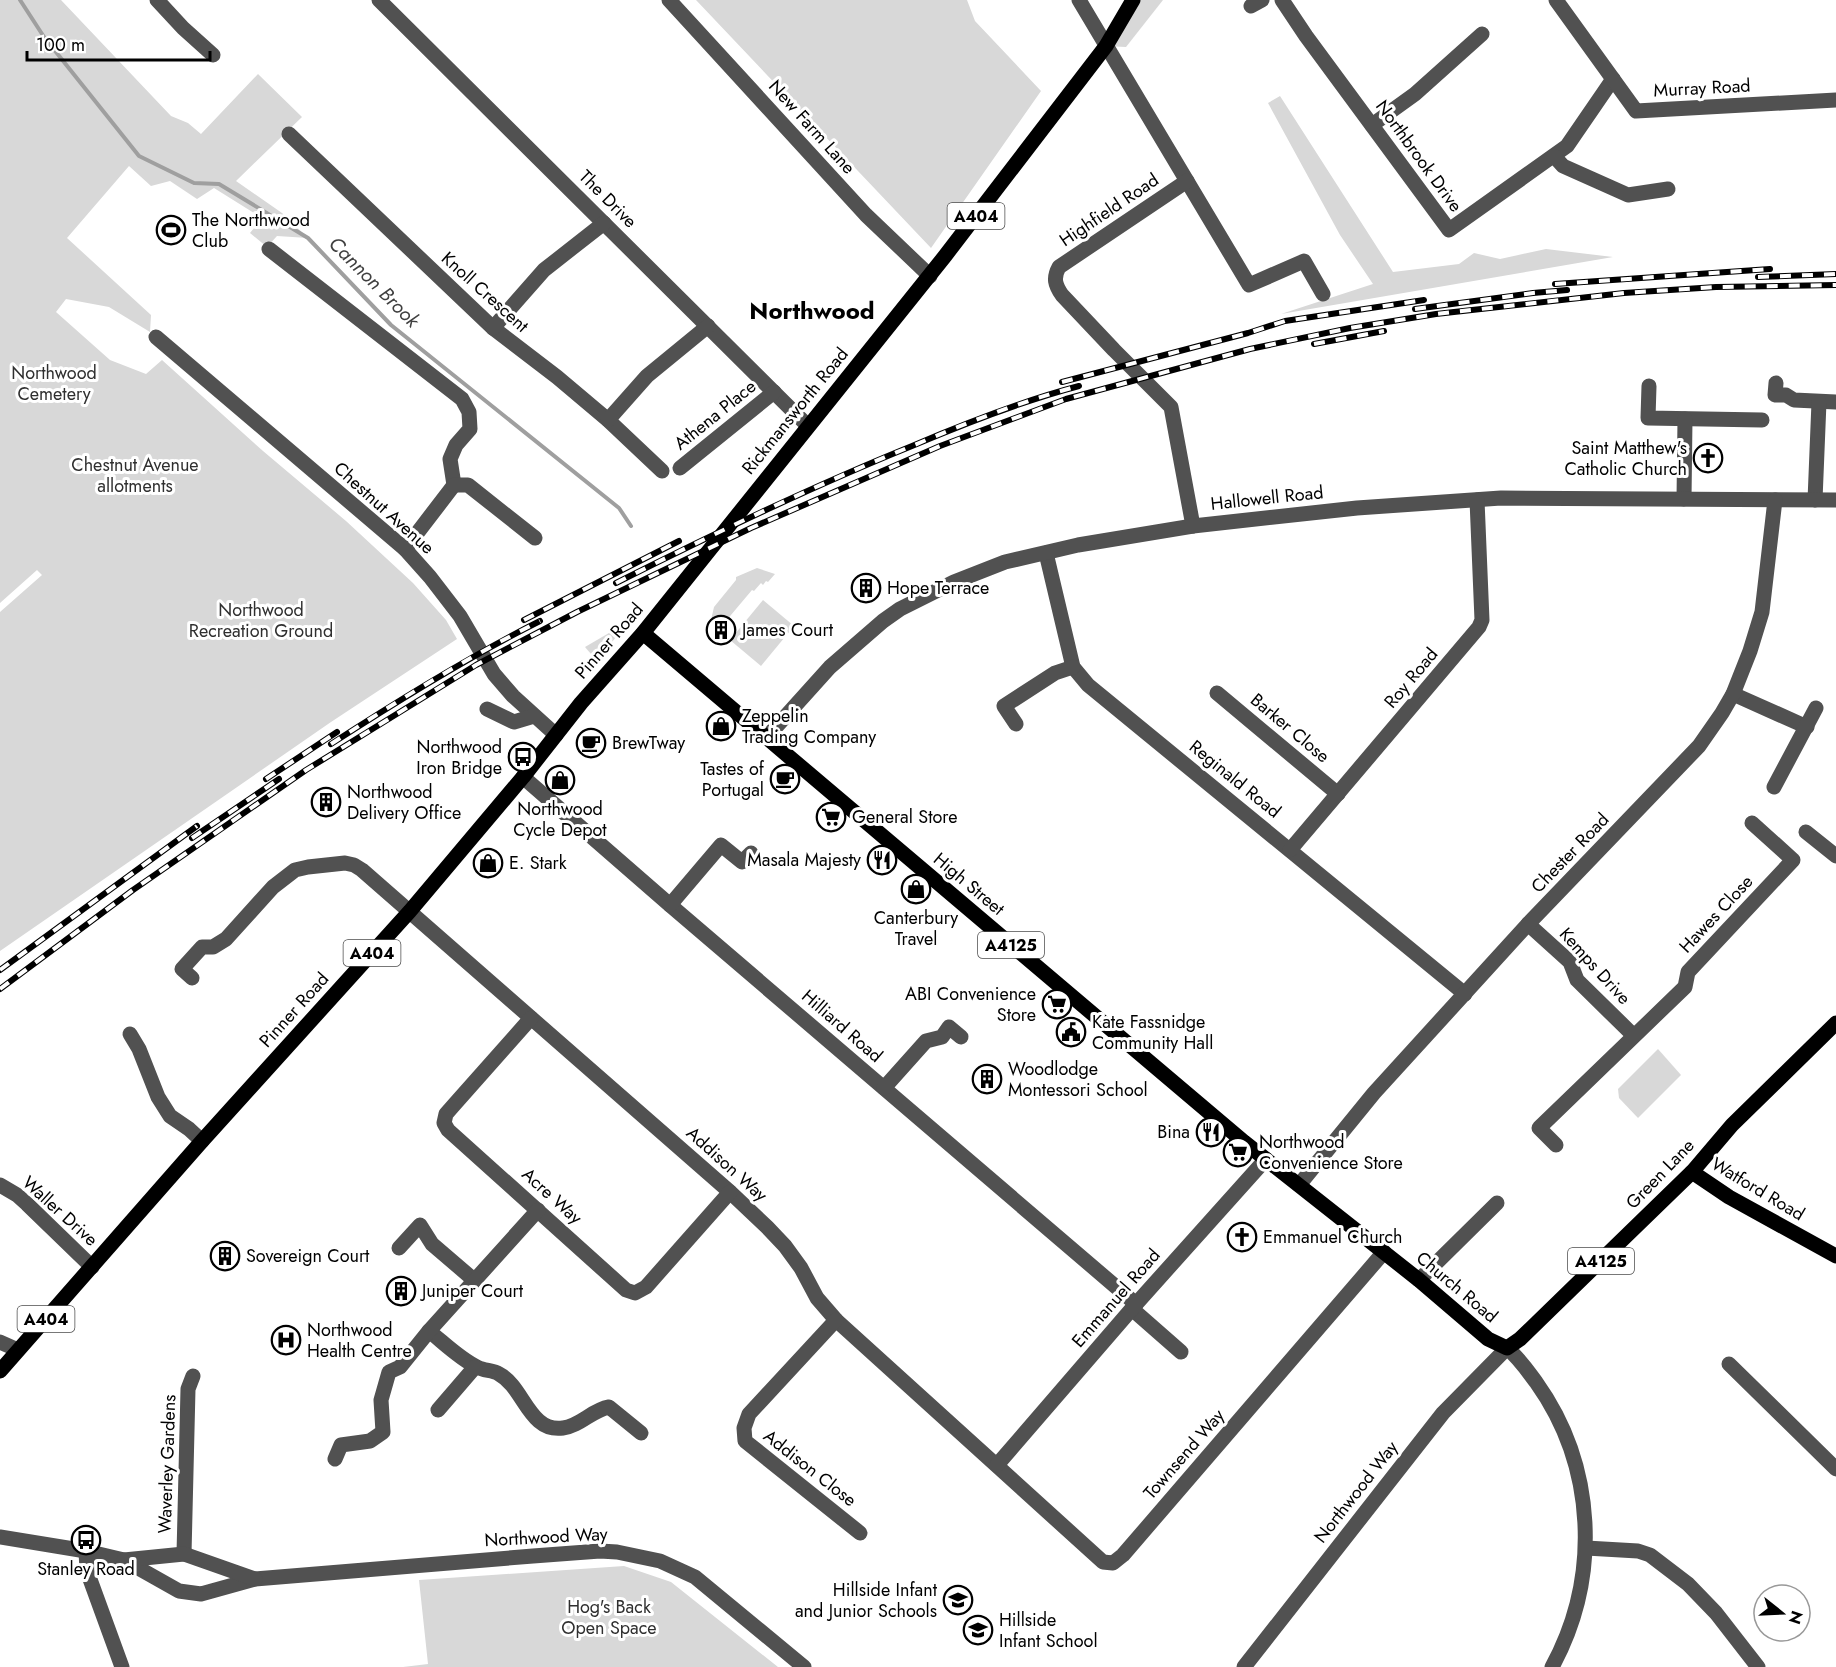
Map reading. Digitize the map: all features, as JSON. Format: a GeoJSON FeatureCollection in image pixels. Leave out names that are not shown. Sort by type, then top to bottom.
{"type":"FeatureCollection","features":[{"type":"Feature","properties":{"kind":"main road","name":"Rickmansworth Road"},"geometry":{"type":"LineString","coordinates":[[679,587],[930,276],[1106,46],[1133,0]]}},
{"type":"Feature","properties":{"kind":"main road","name":"Pinner Road"},"geometry":{"type":"LineString","coordinates":[[0,1371],[202,1141],[410,911],[644,633],[679,587]]}},
{"type":"Feature","properties":{"kind":"main road","name":"High Street"},"geometry":{"type":"LineString","coordinates":[[644,633],[1097,1019],[1266,1159],[1384,1252]]}},
{"type":"Feature","properties":{"kind":"main road","name":"Green Lane"},"geometry":{"type":"LineString","coordinates":[[1507,1348],[1520,1339],[1692,1172],[1732,1125],[1836,1023]]}},
{"type":"Feature","properties":{"kind":"main road","name":"Watford Road"},"geometry":{"type":"LineString","coordinates":[[1692,1172],[1729,1197],[1836,1256]]}},
{"type":"Feature","properties":{"kind":"main road","name":"Church Road"},"geometry":{"type":"LineString","coordinates":[[1384,1252],[1488,1339],[1507,1348]]}},
{"type":"Feature","properties":{"kind":"street"},"geometry":{"type":"LineString","coordinates":[[157,0],[213,56]]}},
{"type":"Feature","properties":{"kind":"street","name":"The Drive"},"geometry":{"type":"LineString","coordinates":[[379,0],[808,426]]}},
{"type":"Feature","properties":{"kind":"street","name":"New Farm Lane"},"geometry":{"type":"LineString","coordinates":[[669,0],[866,215],[930,276]]}},
{"type":"Feature","properties":{"kind":"street","name":"Highfield Road"},"geometry":{"type":"LineString","coordinates":[[1079,0],[1187,181],[1059,267],[1054,275],[1056,287],[1171,407],[1193,526]]}},
{"type":"Feature","properties":{"kind":"street","name":"Northbrook Drive"},"geometry":{"type":"LineString","coordinates":[[1282,0],[1449,230],[1554,156]]}},
{"type":"Feature","properties":{"kind":"street","name":"Murray Road"},"geometry":{"type":"LineString","coordinates":[[1556,0],[1636,111],[1836,100]]}},
{"type":"Feature","properties":{"kind":"street"},"geometry":{"type":"LineString","coordinates":[[1372,125],[1415,94],[1482,34]]}},
{"type":"Feature","properties":{"kind":"street"},"geometry":{"type":"LineString","coordinates":[[1613,79],[1567,146],[1554,156],[1563,166],[1628,195],[1668,189]]}},
{"type":"Feature","properties":{"kind":"street","name":"Knoll Crescent"},"geometry":{"type":"LineString","coordinates":[[289,134],[493,328],[608,420],[662,471]]}},
{"type":"Feature","properties":{"kind":"street"},"geometry":{"type":"LineString","coordinates":[[1187,181],[1250,285],[1304,261],[1323,294]]}},
{"type":"Feature","properties":{"kind":"street"},"geometry":{"type":"LineString","coordinates":[[493,328],[544,270],[604,223]]}},
{"type":"Feature","properties":{"kind":"street"},"geometry":{"type":"LineString","coordinates":[[269,249],[462,399],[469,412],[470,429],[456,446],[450,459],[454,485],[405,549]]}},
{"type":"Feature","properties":{"kind":"street"},"geometry":{"type":"LineString","coordinates":[[608,420],[647,376],[708,326]]}},
{"type":"Feature","properties":{"kind":"street","name":"Chestnut Avenue"},"geometry":{"type":"LineString","coordinates":[[156,337],[405,549],[460,616],[494,674],[513,696],[556,735]]}},
{"type":"Feature","properties":{"kind":"street"},"geometry":{"type":"LineString","coordinates":[[1776,383],[1776,395],[1794,400],[1836,402]]}},
{"type":"Feature","properties":{"kind":"street"},"geometry":{"type":"LineString","coordinates":[[1649,386],[1648,418],[1762,420]]}},
{"type":"Feature","properties":{"kind":"street","name":"Athena Place"},"geometry":{"type":"LineString","coordinates":[[680,468],[774,392]]}},
{"type":"Feature","properties":{"kind":"street"},"geometry":{"type":"LineString","coordinates":[[1815,500],[1819,402]]}},
{"type":"Feature","properties":{"kind":"street"},"geometry":{"type":"LineString","coordinates":[[1684,499],[1685,419]]}},
{"type":"Feature","properties":{"kind":"street"},"geometry":{"type":"LineString","coordinates":[[454,485],[468,485],[535,538]]}},
{"type":"Feature","properties":{"kind":"street","name":"Hallowell Road"},"geometry":{"type":"LineString","coordinates":[[767,737],[830,668],[891,615],[954,582],[1005,562],[1078,545],[1193,526],[1357,508],[1512,498],[1836,501]]}},
{"type":"Feature","properties":{"kind":"street","name":"Chester Road"},"geometry":{"type":"LineString","coordinates":[[1299,1185],[1374,1093],[1528,924],[1699,746],[1722,713],[1733,694],[1762,612],[1776,500]]}},
{"type":"Feature","properties":{"kind":"street","name":"Roy Road"},"geometry":{"type":"LineString","coordinates":[[1290,850],[1479,627],[1482,620],[1477,501]]}},
{"type":"Feature","properties":{"kind":"street","name":"Reginald Road"},"geometry":{"type":"LineString","coordinates":[[1046,553],[1073,667],[1088,685],[1465,994]]}},
{"type":"Feature","properties":{"kind":"street"},"geometry":{"type":"LineString","coordinates":[[1016,723],[1004,706],[1055,673],[1073,667]]}},
{"type":"Feature","properties":{"kind":"street","name":"Barker Close"},"geometry":{"type":"LineString","coordinates":[[1217,693],[1338,794]]}},
{"type":"Feature","properties":{"kind":"street"},"geometry":{"type":"LineString","coordinates":[[1733,694],[1808,727]]}},
{"type":"Feature","properties":{"kind":"street"},"geometry":{"type":"LineString","coordinates":[[1774,788],[1816,708]]}},
{"type":"Feature","properties":{"kind":"street"},"geometry":{"type":"LineString","coordinates":[[487,709],[514,722],[534,716]]}},
{"type":"Feature","properties":{"kind":"street","name":"Hilliard Road"},"geometry":{"type":"LineString","coordinates":[[523,777],[1134,1306],[1181,1352]]}},
{"type":"Feature","properties":{"kind":"street","name":"Hawes Close"},"geometry":{"type":"LineString","coordinates":[[1633,1035],[1684,987],[1688,972],[1793,860],[1752,823]]}},
{"type":"Feature","properties":{"kind":"street"},"geometry":{"type":"LineString","coordinates":[[1806,832],[1836,856]]}},
{"type":"Feature","properties":{"kind":"street"},"geometry":{"type":"LineString","coordinates":[[670,905],[721,845],[742,862],[751,853]]}},
{"type":"Feature","properties":{"kind":"street","name":"Addison Way"},"geometry":{"type":"LineString","coordinates":[[192,978],[182,969],[202,947],[213,947],[226,939],[273,887],[295,870],[345,863],[354,865],[410,911],[730,1192],[785,1246],[801,1268],[817,1298],[836,1320],[997,1465]]}},
{"type":"Feature","properties":{"kind":"street","name":"Kemps Drive"},"geometry":{"type":"LineString","coordinates":[[1528,924],[1570,962],[1577,980],[1633,1035]]}},
{"type":"Feature","properties":{"kind":"street","name":"Acre Way"},"geometry":{"type":"LineString","coordinates":[[531,1018],[453,1106],[444,1123],[448,1130],[626,1290],[635,1293],[646,1287],[730,1192]]}},
{"type":"Feature","properties":{"kind":"street"},"geometry":{"type":"LineString","coordinates":[[884,1088],[926,1041],[942,1036],[949,1027],[961,1037]]}},
{"type":"Feature","properties":{"kind":"street"},"geometry":{"type":"LineString","coordinates":[[130,1034],[139,1049],[158,1097],[170,1116],[202,1141]]}},
{"type":"Feature","properties":{"kind":"street"},"geometry":{"type":"LineString","coordinates":[[1556,1145],[1539,1128],[1633,1035]]}},
{"type":"Feature","properties":{"kind":"street","name":"Emmanuel Road"},"geometry":{"type":"LineString","coordinates":[[997,1465],[1134,1306],[1266,1159]]}},
{"type":"Feature","properties":{"kind":"street","name":"Waller Drive"},"geometry":{"type":"LineString","coordinates":[[0,1185],[17,1195],[92,1267]]}},
{"type":"Feature","properties":{"kind":"street"},"geometry":{"type":"LineString","coordinates":[[1419,1280],[1497,1203]]}},
{"type":"Feature","properties":{"kind":"street"},"geometry":{"type":"LineString","coordinates":[[335,1459],[341,1445],[370,1441],[383,1432],[381,1400],[389,1372],[400,1367],[429,1331],[538,1209]]}},
{"type":"Feature","properties":{"kind":"street"},"geometry":{"type":"LineString","coordinates":[[399,1248],[420,1225],[432,1244],[474,1280]]}},
{"type":"Feature","properties":{"kind":"street","name":"Townsend Way"},"geometry":{"type":"LineString","coordinates":[[997,1465],[1102,1562],[1113,1563],[1123,1555],[1384,1252]]}},
{"type":"Feature","properties":{"kind":"street","name":"Addison Close"},"geometry":{"type":"LineString","coordinates":[[836,1320],[749,1414],[744,1428],[745,1441],[860,1533]]}},
{"type":"Feature","properties":{"kind":"street"},"geometry":{"type":"LineString","coordinates":[[429,1331],[475,1367],[499,1374],[513,1387],[532,1415],[547,1425],[565,1428],[599,1409],[609,1407],[641,1433]]}},
{"type":"Feature","properties":{"kind":"street"},"geometry":{"type":"LineString","coordinates":[[2,1335],[18,1350]]}},
{"type":"Feature","properties":{"kind":"street"},"geometry":{"type":"LineString","coordinates":[[1507,1348],[1517,1356],[1551,1402],[1569,1441],[1581,1482],[1584,1503],[1586,1548],[1581,1587],[1577,1607],[1563,1647],[1552,1667]]}},
{"type":"Feature","properties":{"kind":"street","name":"Northwood Way"},"geometry":{"type":"LineString","coordinates":[[1244,1667],[1443,1413],[1507,1348]]}},
{"type":"Feature","properties":{"kind":"street"},"geometry":{"type":"LineString","coordinates":[[1729,1364],[1836,1469]]}},
{"type":"Feature","properties":{"kind":"street"},"geometry":{"type":"LineString","coordinates":[[438,1410],[475,1367]]}},
{"type":"Feature","properties":{"kind":"street","name":"Waverley Gardens"},"geometry":{"type":"LineString","coordinates":[[184,1554],[188,1389],[193,1376]]}},
{"type":"Feature","properties":{"kind":"street"},"geometry":{"type":"LineString","coordinates":[[0,1536],[124,1560],[179,1591],[201,1594],[255,1579]]}},
{"type":"Feature","properties":{"kind":"street"},"geometry":{"type":"LineString","coordinates":[[1586,1548],[1638,1551],[1650,1555],[1688,1584],[1716,1613],[1758,1667]]}},
{"type":"Feature","properties":{"kind":"street"},"geometry":{"type":"LineString","coordinates":[[86,1551],[87,1571],[122,1667]]}},
{"type":"Feature","properties":{"kind":"street","name":"Northwood Way"},"geometry":{"type":"LineString","coordinates":[[255,1579],[600,1551],[617,1552],[660,1561],[695,1577],[804,1667]]}},
{"type":"Feature","properties":{"kind":"street"},"geometry":{"type":"LineString","coordinates":[[124,1560],[184,1554],[255,1579]]}},
{"type":"Feature","properties":{"kind":"green space"},"geometry":{"type":"Polygon","coordinates":[[[0,0],[61,0],[171,116],[188,123],[201,134],[258,74],[302,117],[236,181],[282,213],[308,238],[277,236],[267,247],[250,233],[262,218],[214,188],[197,199],[170,181],[151,186],[129,166],[67,238],[151,315],[150,332],[109,307],[66,299],[56,312],[110,360],[146,374],[162,360],[263,451],[346,521],[413,583],[446,620],[457,639],[331,722],[0,951],[0,612],[42,575],[37,570],[0,603],[0,0]]]}},
{"type":"Feature","properties":{"kind":"green space"},"geometry":{"type":"Polygon","coordinates":[[[696,0],[967,0],[975,21],[1041,91],[931,248],[696,0]]]}},
{"type":"Feature","properties":{"kind":"green space"},"geometry":{"type":"Polygon","coordinates":[[[1133,0],[1163,0],[1126,47],[1106,46],[1133,0]]]}},
{"type":"Feature","properties":{"kind":"green space"},"geometry":{"type":"Polygon","coordinates":[[[1280,96],[1393,272],[1459,264],[1474,253],[1500,259],[1546,249],[1613,257],[1281,314],[1373,284],[1340,235],[1268,103],[1280,96]]]}},
{"type":"Feature","properties":{"kind":"green space"},"geometry":{"type":"Polygon","coordinates":[[[757,568],[775,574],[768,582],[766,581],[763,585],[761,583],[754,591],[752,590],[720,628],[711,620],[714,607],[736,577],[757,568]]]}},
{"type":"Feature","properties":{"kind":"green space"},"geometry":{"type":"Polygon","coordinates":[[[763,600],[794,626],[761,666],[730,640],[763,600]]]}},
{"type":"Feature","properties":{"kind":"green space"},"geometry":{"type":"Polygon","coordinates":[[[621,626],[616,637],[597,661],[585,647],[621,626]]]}},
{"type":"Feature","properties":{"kind":"green space"},"geometry":{"type":"Polygon","coordinates":[[[1658,1049],[1681,1075],[1638,1118],[1619,1098],[1618,1089],[1658,1049]]]}},
{"type":"Feature","properties":{"kind":"green space","name":"Hog's Back Open Space"},"geometry":{"type":"Polygon","coordinates":[[[624,1566],[671,1582],[778,1667],[403,1667],[428,1664],[419,1580],[624,1566]]]}},
{"type":"Feature","properties":{"kind":"waterway","name":"Cannon Brook"},"geometry":{"type":"LineString","coordinates":[[20,0],[44,37],[139,156],[194,183],[219,184],[308,238],[391,325],[619,508],[631,526]]}},
{"type":"Feature","properties":{"kind":"railway"},"geometry":{"type":"LineString","coordinates":[[1555,284],[1770,269]]}},
{"type":"Feature","properties":{"kind":"railway"},"geometry":{"type":"LineString","coordinates":[[1758,277],[1836,274]]}},
{"type":"Feature","properties":{"kind":"railway"},"geometry":{"type":"LineString","coordinates":[[0,989],[133,890],[306,770],[476,665],[577,612],[751,528],[940,446],[1066,399],[1250,349],[1350,328],[1436,314],[1624,293],[1716,287],[1836,285]]}},
{"type":"Feature","properties":{"kind":"railway"},"geometry":{"type":"LineString","coordinates":[[1415,309],[1567,290]]}},
{"type":"Feature","properties":{"kind":"railway"},"geometry":{"type":"LineString","coordinates":[[1062,382],[1248,333],[1285,321],[1424,300]]}},
{"type":"Feature","properties":{"kind":"railway"},"geometry":{"type":"LineString","coordinates":[[1314,344],[1384,331]]}},
{"type":"Feature","properties":{"kind":"railway"},"geometry":{"type":"LineString","coordinates":[[616,583],[762,512],[874,462],[994,413],[1079,386]]}},
{"type":"Feature","properties":{"kind":"railway"},"geometry":{"type":"LineString","coordinates":[[524,620],[679,541]]}},
{"type":"Feature","properties":{"kind":"railway"},"geometry":{"type":"LineString","coordinates":[[331,744],[434,680],[540,621]]}},
{"type":"Feature","properties":{"kind":"railway"},"geometry":{"type":"LineString","coordinates":[[266,779],[337,732]]}},
{"type":"Feature","properties":{"kind":"railway"},"geometry":{"type":"LineString","coordinates":[[192,838],[279,779]]}},
{"type":"Feature","properties":{"kind":"railway"},"geometry":{"type":"LineString","coordinates":[[0,970],[197,826]]}},
{"type":"Feature","properties":{"kind":"place","name":"The Northwood Club"},"geometry":{"type":"Point","coordinates":[171,230]}},
{"type":"Feature","properties":{"kind":"place","name":"Saint Matthew's Catholic Church"},"geometry":{"type":"Point","coordinates":[1708,458]}},
{"type":"Feature","properties":{"kind":"place","name":"Hope Terrace"},"geometry":{"type":"Point","coordinates":[866,588]}},
{"type":"Feature","properties":{"kind":"place","name":"James Court"},"geometry":{"type":"Point","coordinates":[721,630]}},
{"type":"Feature","properties":{"kind":"place","name":"Zeppelin Trading Company"},"geometry":{"type":"Point","coordinates":[721,726]}},
{"type":"Feature","properties":{"kind":"place","name":"BrewTway"},"geometry":{"type":"Point","coordinates":[591,743]}},
{"type":"Feature","properties":{"kind":"place","name":"Northwood Iron Bridge"},"geometry":{"type":"Point","coordinates":[523,757]}},
{"type":"Feature","properties":{"kind":"place","name":"Tastes of Portugal"},"geometry":{"type":"Point","coordinates":[785,779]}},
{"type":"Feature","properties":{"kind":"place","name":"Northwood Cycle Depot"},"geometry":{"type":"Point","coordinates":[560,780]}},
{"type":"Feature","properties":{"kind":"place","name":"Northwood Delivery Office"},"geometry":{"type":"Point","coordinates":[326,802]}},
{"type":"Feature","properties":{"kind":"place","name":"General Store"},"geometry":{"type":"Point","coordinates":[831,817]}},
{"type":"Feature","properties":{"kind":"place","name":"Masala Majesty"},"geometry":{"type":"Point","coordinates":[882,860]}},
{"type":"Feature","properties":{"kind":"place","name":"E. Stark"},"geometry":{"type":"Point","coordinates":[488,863]}},
{"type":"Feature","properties":{"kind":"place","name":"Canterbury Travel"},"geometry":{"type":"Point","coordinates":[916,889]}},
{"type":"Feature","properties":{"kind":"place","name":"ABI Convenience Store"},"geometry":{"type":"Point","coordinates":[1057,1004]}},
{"type":"Feature","properties":{"kind":"place","name":"Kate Fassnidge Community Hall"},"geometry":{"type":"Point","coordinates":[1071,1032]}},
{"type":"Feature","properties":{"kind":"place","name":"Woodlodge Montessori School"},"geometry":{"type":"Point","coordinates":[987,1079]}},
{"type":"Feature","properties":{"kind":"place","name":"Bina"},"geometry":{"type":"Point","coordinates":[1211,1132]}},
{"type":"Feature","properties":{"kind":"place","name":"Northwood Convenience Store"},"geometry":{"type":"Point","coordinates":[1238,1152]}},
{"type":"Feature","properties":{"kind":"place","name":"Emmanuel Church"},"geometry":{"type":"Point","coordinates":[1242,1237]}},
{"type":"Feature","properties":{"kind":"place","name":"Sovereign Court"},"geometry":{"type":"Point","coordinates":[225,1256]}},
{"type":"Feature","properties":{"kind":"place","name":"Juniper Court"},"geometry":{"type":"Point","coordinates":[401,1291]}},
{"type":"Feature","properties":{"kind":"place","name":"Northwood Health Centre"},"geometry":{"type":"Point","coordinates":[286,1340]}},
{"type":"Feature","properties":{"kind":"place","name":"Stanley Road"},"geometry":{"type":"Point","coordinates":[86,1540]}},
{"type":"Feature","properties":{"kind":"place","name":"Hillside Infant and Junior Schools"},"geometry":{"type":"Point","coordinates":[958,1600]}},
{"type":"Feature","properties":{"kind":"place","name":"Hillside Infant School"},"geometry":{"type":"Point","coordinates":[978,1630]}},
{"type":"Feature","properties":{"kind":"district","name":"Northwood"},"geometry":{"type":"Point","coordinates":[812,310]}},
{"type":"Feature","properties":{"kind":"park label","name":"Northwood Cemetery"},"geometry":{"type":"Point","coordinates":[54,383]}},
{"type":"Feature","properties":{"kind":"park label","name":"Chestnut Avenue allotments"},"geometry":{"type":"Point","coordinates":[135,475]}},
{"type":"Feature","properties":{"kind":"park label","name":"Northwood Recreation Ground"},"geometry":{"type":"Point","coordinates":[261,620]}}]}
